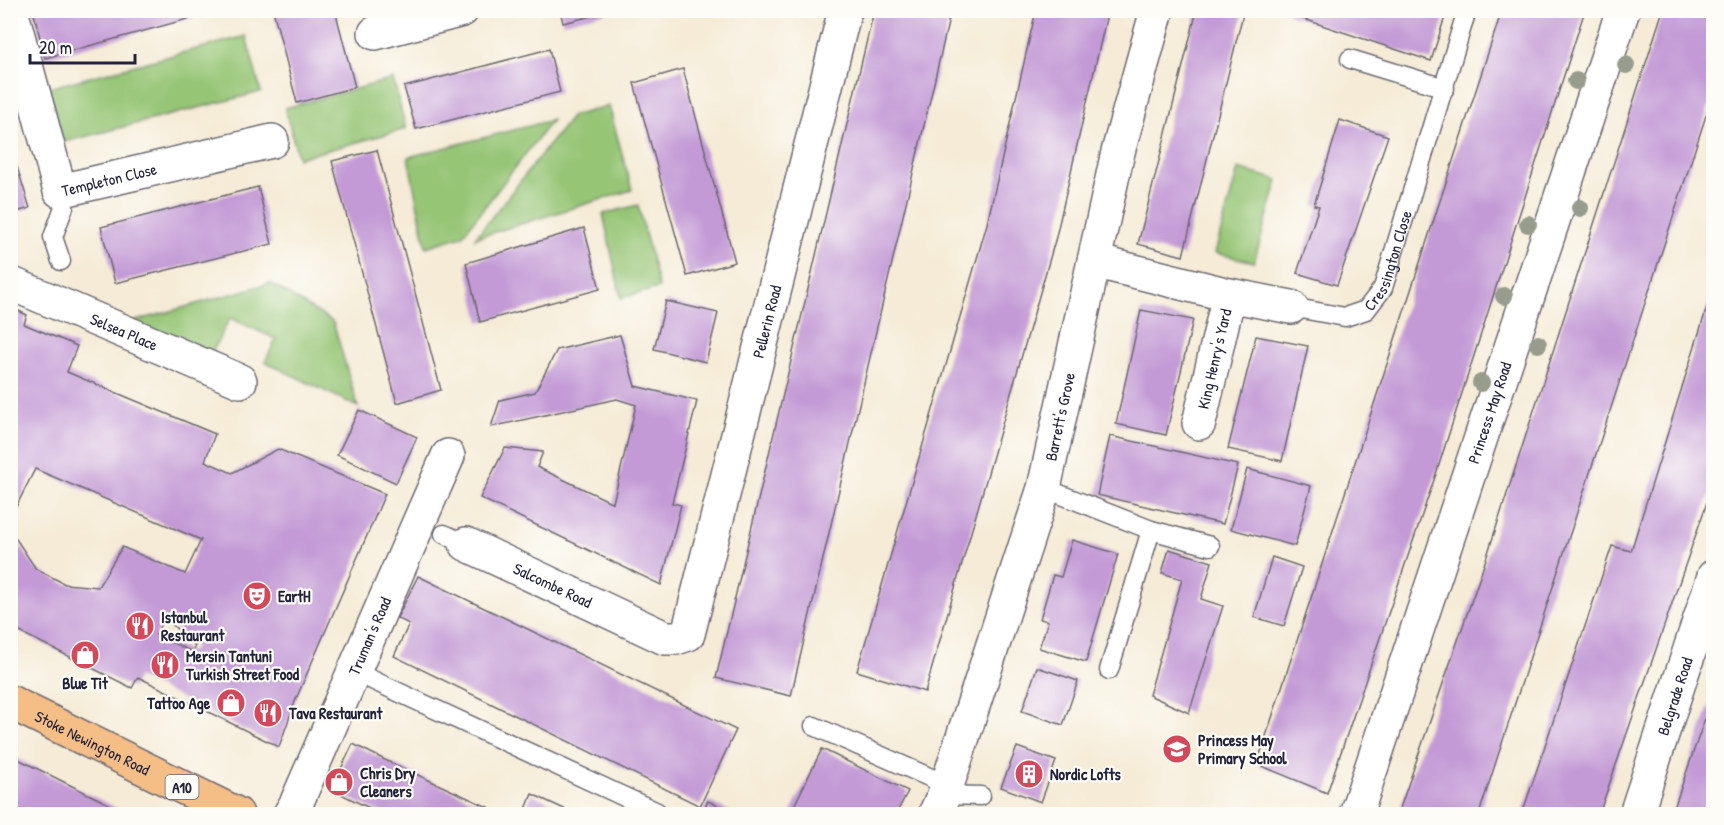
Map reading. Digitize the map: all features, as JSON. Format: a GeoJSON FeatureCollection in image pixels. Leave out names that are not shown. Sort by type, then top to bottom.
{"type":"FeatureCollection","features":[{"type":"Feature","properties":{"kind":"highway","name":"Stoke Newington Road"},"geometry":{"type":"LineString","coordinates":[[10,702],[237,814]]}},
{"type":"Feature","properties":{"kind":"street","name":"Templeton Close"},"geometry":{"type":"LineString","coordinates":[[11,10],[60,191],[273,141]]}},
{"type":"Feature","properties":{"kind":"street"},"geometry":{"type":"LineString","coordinates":[[375,33],[462,10]]}},
{"type":"Feature","properties":{"kind":"street","name":"Pellerin Road"},"geometry":{"type":"LineString","coordinates":[[688,634],[844,10]]}},
{"type":"Feature","properties":{"kind":"street","name":"Barrett's Grove"},"geometry":{"type":"LineString","coordinates":[[942,798],[1044,488],[1118,152],[1157,10]]}},
{"type":"Feature","properties":{"kind":"street","name":"Princess May Road"},"geometry":{"type":"LineString","coordinates":[[1356,814],[1623,10]]}},
{"type":"Feature","properties":{"kind":"street","name":"Cressington Close"},"geometry":{"type":"LineString","coordinates":[[1094,261],[1229,295],[1291,307]]}},
{"type":"Feature","properties":{"kind":"street","name":"Selsea Place"},"geometry":{"type":"LineString","coordinates":[[10,282],[240,381]]}},
{"type":"Feature","properties":{"kind":"street","name":"King Henry's Yard"},"geometry":{"type":"LineString","coordinates":[[1199,423],[1229,295]]}},
{"type":"Feature","properties":{"kind":"street","name":"Truman's Road"},"geometry":{"type":"LineString","coordinates":[[290,814],[355,672],[443,534],[448,456]]}},
{"type":"Feature","properties":{"kind":"street","name":"Salcombe Road"},"geometry":{"type":"LineString","coordinates":[[443,534],[665,638],[676,638],[688,634]]}},
{"type":"Feature","properties":{"kind":"street","name":"Belgrade Road"},"geometry":{"type":"LineString","coordinates":[[1636,814],[1713,576]]}},
{"type":"Feature","properties":{"kind":"lane","name":"Cressington Close"},"geometry":{"type":"LineString","coordinates":[[1291,307],[1345,317],[1366,310],[1383,288],[1467,10]]}},
{"type":"Feature","properties":{"kind":"lane"},"geometry":{"type":"LineString","coordinates":[[1350,59],[1445,88]]}},
{"type":"Feature","properties":{"kind":"lane"},"geometry":{"type":"LineString","coordinates":[[60,191],[64,207],[46,239],[61,261]]}},
{"type":"Feature","properties":{"kind":"lane"},"geometry":{"type":"LineString","coordinates":[[1044,488],[1151,530],[1210,546]]}},
{"type":"Feature","properties":{"kind":"lane"},"geometry":{"type":"LineString","coordinates":[[1109,670],[1151,530]]}},
{"type":"Feature","properties":{"kind":"lane"},"geometry":{"type":"LineString","coordinates":[[355,672],[657,812]]}},
{"type":"Feature","properties":{"kind":"lane"},"geometry":{"type":"LineString","coordinates":[[814,726],[942,798],[981,796]]}},
{"type":"Feature","properties":{"kind":"green space"},"geometry":{"type":"Polygon","coordinates":[[[246,36],[261,92],[64,142],[48,88],[246,36]]]}},
{"type":"Feature","properties":{"kind":"green space"},"geometry":{"type":"Polygon","coordinates":[[[393,79],[406,129],[298,158],[285,108],[393,79]]]}},
{"type":"Feature","properties":{"kind":"green space"},"geometry":{"type":"Polygon","coordinates":[[[609,106],[632,190],[475,238],[572,116],[609,106]]]}},
{"type":"Feature","properties":{"kind":"green space"},"geometry":{"type":"Polygon","coordinates":[[[552,120],[462,236],[426,247],[408,157],[552,120]]]}},
{"type":"Feature","properties":{"kind":"green space"},"geometry":{"type":"Polygon","coordinates":[[[1238,169],[1278,180],[1254,262],[1215,253],[1238,169]]]}},
{"type":"Feature","properties":{"kind":"green space"},"geometry":{"type":"Polygon","coordinates":[[[638,205],[659,288],[621,298],[603,214],[638,205]]]}},
{"type":"Feature","properties":{"kind":"green space"},"geometry":{"type":"Polygon","coordinates":[[[270,283],[333,322],[358,407],[265,362],[276,339],[230,318],[210,356],[129,323],[270,283]]]}},
{"type":"Feature","properties":{"kind":"building"},"geometry":{"type":"Polygon","coordinates":[[[33,10],[217,10],[217,11],[45,58],[33,10]]]}},
{"type":"Feature","properties":{"kind":"building"},"geometry":{"type":"Polygon","coordinates":[[[273,10],[335,10],[355,87],[297,103],[273,10]]]}},
{"type":"Feature","properties":{"kind":"building"},"geometry":{"type":"Polygon","coordinates":[[[560,10],[613,10],[613,11],[563,23],[560,10]]]}},
{"type":"Feature","properties":{"kind":"building"},"geometry":{"type":"Polygon","coordinates":[[[874,10],[951,10],[791,696],[716,678],[874,10]]]}},
{"type":"Feature","properties":{"kind":"building"},"geometry":{"type":"Polygon","coordinates":[[[1036,10],[1108,10],[1056,237],[925,692],[857,671],[987,224],[1036,10]]]}},
{"type":"Feature","properties":{"kind":"building"},"geometry":{"type":"Polygon","coordinates":[[[1197,10],[1244,10],[1183,256],[1138,244],[1197,10]]]}},
{"type":"Feature","properties":{"kind":"building"},"geometry":{"type":"Polygon","coordinates":[[[1289,10],[1447,10],[1431,61],[1288,14],[1289,10]]]}},
{"type":"Feature","properties":{"kind":"building"},"geometry":{"type":"Polygon","coordinates":[[[1502,10],[1585,10],[1436,474],[1327,793],[1257,764],[1502,10]]]}},
{"type":"Feature","properties":{"kind":"building"},"geometry":{"type":"Polygon","coordinates":[[[1663,10],[1713,10],[1713,94],[1479,814],[1398,814],[1486,559],[1663,10]]]}},
{"type":"Feature","properties":{"kind":"building"},"geometry":{"type":"Polygon","coordinates":[[[549,49],[560,92],[416,129],[404,87],[549,49]]]}},
{"type":"Feature","properties":{"kind":"building"},"geometry":{"type":"Polygon","coordinates":[[[683,69],[735,262],[687,276],[634,83],[683,69]]]}},
{"type":"Feature","properties":{"kind":"building"},"geometry":{"type":"Polygon","coordinates":[[[1340,120],[1388,136],[1337,285],[1297,273],[1319,206],[1314,205],[1340,120]]]}},
{"type":"Feature","properties":{"kind":"building"},"geometry":{"type":"Polygon","coordinates":[[[10,145],[30,208],[10,214],[10,145]]]}},
{"type":"Feature","properties":{"kind":"building"},"geometry":{"type":"Polygon","coordinates":[[[377,150],[441,390],[397,403],[332,161],[377,150]]]}},
{"type":"Feature","properties":{"kind":"building"},"geometry":{"type":"Polygon","coordinates":[[[258,187],[272,244],[115,283],[101,227],[258,187]]]}},
{"type":"Feature","properties":{"kind":"building"},"geometry":{"type":"Polygon","coordinates":[[[584,228],[600,289],[480,322],[466,263],[584,228]]]}},
{"type":"Feature","properties":{"kind":"building"},"geometry":{"type":"Polygon","coordinates":[[[1713,288],[1713,485],[1599,814],[1522,814],[1612,546],[1631,551],[1713,288]]]}},
{"type":"Feature","properties":{"kind":"building"},"geometry":{"type":"Polygon","coordinates":[[[666,301],[718,313],[706,362],[654,349],[666,301]]]}},
{"type":"Feature","properties":{"kind":"building"},"geometry":{"type":"Polygon","coordinates":[[[10,307],[27,315],[24,324],[77,346],[67,372],[215,434],[205,461],[232,473],[278,449],[385,494],[296,699],[279,747],[138,677],[132,688],[10,627],[10,307]],[[35,469],[12,515],[14,536],[36,569],[65,584],[98,587],[122,547],[185,574],[201,540],[35,469]],[[164,617],[156,635],[192,652],[195,646],[164,617]]]}},
{"type":"Feature","properties":{"kind":"building"},"geometry":{"type":"Polygon","coordinates":[[[1141,310],[1193,320],[1166,435],[1116,424],[1141,310]]]}},
{"type":"Feature","properties":{"kind":"building"},"geometry":{"type":"Polygon","coordinates":[[[620,335],[635,386],[697,401],[672,503],[681,505],[661,585],[480,498],[505,448],[543,452],[537,467],[613,503],[636,405],[617,399],[491,427],[500,400],[535,392],[557,350],[620,335]]]}},
{"type":"Feature","properties":{"kind":"building"},"geometry":{"type":"Polygon","coordinates":[[[1256,336],[1308,346],[1282,461],[1228,449],[1256,336]]]}},
{"type":"Feature","properties":{"kind":"building"},"geometry":{"type":"Polygon","coordinates":[[[359,410],[417,437],[396,483],[337,455],[359,410]]]}},
{"type":"Feature","properties":{"kind":"building"},"geometry":{"type":"Polygon","coordinates":[[[1110,436],[1238,465],[1223,524],[1097,495],[1110,436]]]}},
{"type":"Feature","properties":{"kind":"building"},"geometry":{"type":"Polygon","coordinates":[[[1247,469],[1311,486],[1295,546],[1231,529],[1247,469]]]}},
{"type":"Feature","properties":{"kind":"building"},"geometry":{"type":"Polygon","coordinates":[[[1072,540],[1118,554],[1086,662],[1039,648],[1048,621],[1040,619],[1053,575],[1061,577],[1072,540]]]}},
{"type":"Feature","properties":{"kind":"building"},"geometry":{"type":"Polygon","coordinates":[[[1169,549],[1212,562],[1201,599],[1223,606],[1189,713],[1149,695],[1182,579],[1162,573],[1169,549]]]}},
{"type":"Feature","properties":{"kind":"building"},"geometry":{"type":"Polygon","coordinates":[[[1272,557],[1302,567],[1284,626],[1254,617],[1272,557]]]}},
{"type":"Feature","properties":{"kind":"building"},"geometry":{"type":"Polygon","coordinates":[[[418,576],[736,730],[700,806],[394,656],[409,624],[397,618],[418,576]]]}},
{"type":"Feature","properties":{"kind":"building"},"geometry":{"type":"Polygon","coordinates":[[[1037,667],[1078,681],[1063,725],[1022,711],[1037,667]]]}},
{"type":"Feature","properties":{"kind":"building"},"geometry":{"type":"Polygon","coordinates":[[[1713,695],[1713,814],[1672,814],[1713,695]]]}},
{"type":"Feature","properties":{"kind":"building"},"geometry":{"type":"Polygon","coordinates":[[[353,744],[503,814],[384,814],[363,805],[341,794],[336,779],[353,744]]]}},
{"type":"Feature","properties":{"kind":"building","name":"Nordic Lofts"},"geometry":{"type":"Polygon","coordinates":[[[1017,747],[1056,761],[1041,802],[1001,787],[1017,747]]]}},
{"type":"Feature","properties":{"kind":"building"},"geometry":{"type":"Polygon","coordinates":[[[822,749],[908,791],[896,814],[790,814],[822,749]]]}},
{"type":"Feature","properties":{"kind":"building"},"geometry":{"type":"Polygon","coordinates":[[[10,755],[82,791],[129,814],[10,814],[10,755]]]}},
{"type":"Feature","properties":{"kind":"building"},"geometry":{"type":"Polygon","coordinates":[[[532,794],[575,814],[524,814],[532,794]]]}},
{"type":"Feature","properties":{"kind":"building"},"geometry":{"type":"Polygon","coordinates":[[[708,801],[735,814],[701,814],[708,801]]]}},
{"type":"Feature","properties":{"kind":"place","name":"EartH"},"geometry":{"type":"Point","coordinates":[257,596]}},
{"type":"Feature","properties":{"kind":"place","name":"Istanbul Restaurant"},"geometry":{"type":"Point","coordinates":[140,626]}},
{"type":"Feature","properties":{"kind":"place","name":"Blue Tit"},"geometry":{"type":"Point","coordinates":[85,655]}},
{"type":"Feature","properties":{"kind":"place","name":"Mersin Tantuni Turkish Street Food"},"geometry":{"type":"Point","coordinates":[165,665]}},
{"type":"Feature","properties":{"kind":"place","name":"Tattoo Age"},"geometry":{"type":"Point","coordinates":[231,703]}},
{"type":"Feature","properties":{"kind":"place","name":"Tava Restaurant"},"geometry":{"type":"Point","coordinates":[268,713]}},
{"type":"Feature","properties":{"kind":"place","name":"Princess May Primary School"},"geometry":{"type":"Point","coordinates":[1177,749]}},
{"type":"Feature","properties":{"kind":"place","name":"Nordic Lofts"},"geometry":{"type":"Point","coordinates":[1029,774]}},
{"type":"Feature","properties":{"kind":"place","name":"Chris Dry Cleaners"},"geometry":{"type":"Point","coordinates":[339,782]}}]}
